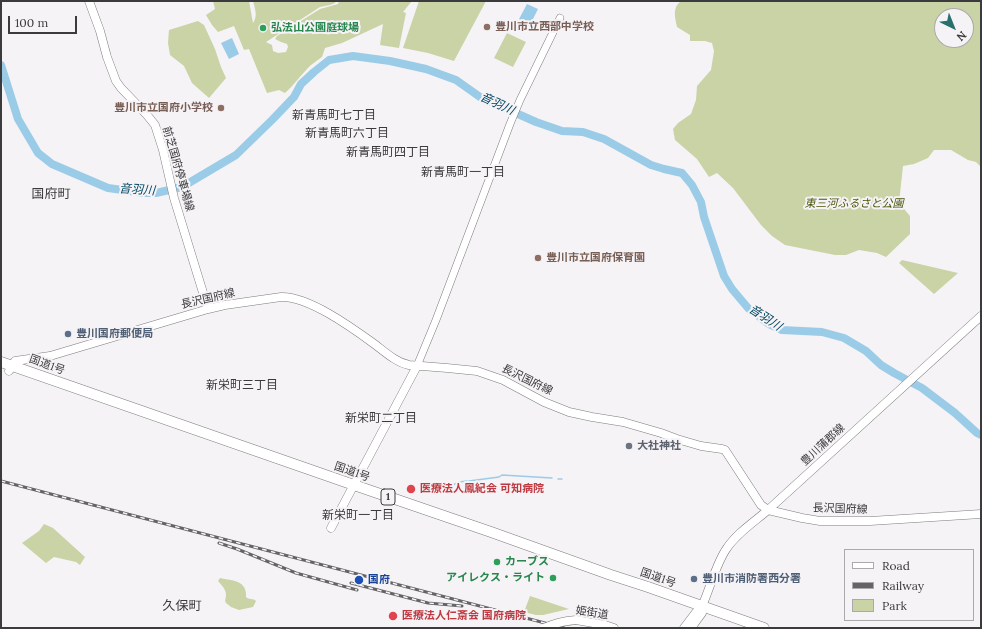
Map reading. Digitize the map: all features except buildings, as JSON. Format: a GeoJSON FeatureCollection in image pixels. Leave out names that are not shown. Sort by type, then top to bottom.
{"type":"FeatureCollection","features":[{"type":"Feature","properties":{"kind":"highway","name":"国道1号"},"geometry":{"type":"LineString","coordinates":[[1,362],[7,368],[208,441],[352,488],[410,511],[700,610],[745,628]]}},
{"type":"Feature","properties":{"kind":"highway","name":"国道1号"},"geometry":{"type":"LineString","coordinates":[[700,610],[764,628]]}},
{"type":"Feature","properties":{"kind":"main road","name":"前芝国府停車場線"},"geometry":{"type":"LineString","coordinates":[[89,1],[116,81],[147,115],[154,125],[163,150],[174,198],[208,309]]}},
{"type":"Feature","properties":{"kind":"main road","name":"長沢国府線"},"geometry":{"type":"LineString","coordinates":[[7,368],[15,361],[50,356],[208,309],[225,305],[289,297],[306,302],[338,319],[370,340],[396,360],[404,364],[477,371],[503,380],[544,402],[569,412],[623,422],[701,446],[725,450],[761,505],[768,510],[820,521],[839,522],[981,514]]}},
{"type":"Feature","properties":{"kind":"main road","name":"豊川蒲郡線"},"geometry":{"type":"LineString","coordinates":[[700,610],[726,548],[981,316]]}},
{"type":"Feature","properties":{"kind":"main road"},"geometry":{"type":"LineString","coordinates":[[331,528],[417,366]]}},
{"type":"Feature","properties":{"kind":"main road"},"geometry":{"type":"LineString","coordinates":[[684,628],[700,610]]}},
{"type":"Feature","properties":{"kind":"main road"},"geometry":{"type":"LineString","coordinates":[[691,628],[700,610]]}},
{"type":"Feature","properties":{"kind":"main road","name":"姫街道"},"geometry":{"type":"LineString","coordinates":[[544,628],[552,624],[576,620],[614,628]]}},
{"type":"Feature","properties":{"kind":"main road","name":"姫街道"},"geometry":{"type":"LineString","coordinates":[[559,628],[585,626],[594,628]]}},
{"type":"Feature","properties":{"kind":"street"},"geometry":{"type":"LineString","coordinates":[[417,366],[436,320],[510,124],[560,18]]}},
{"type":"Feature","properties":{"kind":"green space"},"geometry":{"type":"Polygon","coordinates":[[[213,1],[249,1],[253,23],[256,15],[253,1],[336,1],[330,5],[320,7],[266,42],[272,45],[273,51],[278,53],[286,52],[288,47],[287,44],[275,39],[277,36],[320,9],[338,4],[339,1],[412,1],[403,12],[406,13],[399,48],[380,45],[383,24],[342,43],[325,48],[322,57],[312,64],[285,93],[279,90],[267,93],[249,49],[244,50],[234,26],[218,32],[206,15],[215,9],[213,1]]]}},
{"type":"Feature","properties":{"kind":"green space"},"geometry":{"type":"Polygon","coordinates":[[[419,1],[486,1],[454,61],[428,53],[403,48],[419,1]]]}},
{"type":"Feature","properties":{"kind":"green space","name":"東三河ふるさと公園"},"geometry":{"type":"Polygon","coordinates":[[[681,1],[981,1],[981,167],[976,162],[968,160],[951,150],[934,150],[928,158],[914,164],[903,166],[899,203],[910,216],[910,234],[886,257],[877,253],[859,250],[846,255],[835,255],[785,245],[772,236],[761,225],[733,188],[717,173],[709,177],[697,159],[675,140],[673,129],[678,123],[691,114],[696,100],[697,86],[711,70],[714,51],[712,43],[705,41],[690,41],[690,35],[677,27],[675,13],[676,7],[681,1]]]}},
{"type":"Feature","properties":{"kind":"green space"},"geometry":{"type":"Polygon","coordinates":[[[198,21],[204,25],[226,78],[209,98],[192,83],[184,66],[170,55],[168,43],[169,30],[198,21]]]}},
{"type":"Feature","properties":{"kind":"green space"},"geometry":{"type":"Polygon","coordinates":[[[507,33],[526,42],[513,67],[494,58],[507,33]]]}},
{"type":"Feature","properties":{"kind":"green space"},"geometry":{"type":"Polygon","coordinates":[[[902,260],[958,273],[934,294],[899,263],[902,260]]]}},
{"type":"Feature","properties":{"kind":"green space"},"geometry":{"type":"Polygon","coordinates":[[[44,524],[53,528],[85,557],[80,565],[76,562],[54,557],[46,563],[22,543],[39,531],[44,524]]]}},
{"type":"Feature","properties":{"kind":"green space"},"geometry":{"type":"Polygon","coordinates":[[[220,578],[242,584],[246,591],[246,597],[256,601],[253,607],[239,610],[226,603],[225,590],[218,581],[220,578]]]}},
{"type":"Feature","properties":{"kind":"green space"},"geometry":{"type":"Polygon","coordinates":[[[530,596],[569,609],[543,615],[524,612],[530,596]]]}},
{"type":"Feature","properties":{"kind":"water"},"geometry":{"type":"Polygon","coordinates":[[[527,4],[538,9],[530,25],[519,19],[527,4]]]}},
{"type":"Feature","properties":{"kind":"water"},"geometry":{"type":"Polygon","coordinates":[[[232,38],[239,54],[229,59],[221,43],[232,38]]]}},
{"type":"Feature","properties":{"kind":"waterway","name":"音羽川"},"geometry":{"type":"LineString","coordinates":[[1,65],[18,119],[38,153],[52,164],[108,188],[144,193],[156,193],[182,187],[236,155],[294,97],[301,84],[329,60],[353,56],[390,61],[426,69],[456,80],[480,97],[536,122],[562,131],[583,132],[604,139],[651,165],[682,173],[692,185],[701,202],[704,217],[724,276],[732,289],[748,308],[769,324],[782,330],[822,332],[844,338],[866,351],[881,365],[922,388],[981,435]]}},
{"type":"Feature","properties":{"kind":"waterway"},"geometry":{"type":"LineString","coordinates":[[469,481],[499,477],[502,475],[552,478]]}},
{"type":"Feature","properties":{"kind":"waterway"},"geometry":{"type":"LineString","coordinates":[[459,482],[467,481]]}},
{"type":"Feature","properties":{"kind":"waterway"},"geometry":{"type":"LineString","coordinates":[[446,488],[457,483]]}},
{"type":"Feature","properties":{"kind":"railway"},"geometry":{"type":"LineString","coordinates":[[1,481],[564,628]]}},
{"type":"Feature","properties":{"kind":"railway"},"geometry":{"type":"LineString","coordinates":[[219,543],[296,573],[357,590]]}},
{"type":"Feature","properties":{"kind":"railway"},"geometry":{"type":"LineString","coordinates":[[351,583],[428,603],[462,606]]}},
{"type":"Feature","properties":{"kind":"place","name":"豊川市立西部中学校"},"geometry":{"type":"Point","coordinates":[487,27]}},
{"type":"Feature","properties":{"kind":"place","name":"弘法山公園庭球場"},"geometry":{"type":"Point","coordinates":[263,28]}},
{"type":"Feature","properties":{"kind":"place","name":"豊川市立国府小学校"},"geometry":{"type":"Point","coordinates":[221,108]}},
{"type":"Feature","properties":{"kind":"place","name":"豊川市立国府保育園"},"geometry":{"type":"Point","coordinates":[538,258]}},
{"type":"Feature","properties":{"kind":"place","name":"豊川国府郵便局"},"geometry":{"type":"Point","coordinates":[68,334]}},
{"type":"Feature","properties":{"kind":"place","name":"大社神社"},"geometry":{"type":"Point","coordinates":[629,446]}},
{"type":"Feature","properties":{"kind":"place","name":"医療法人鳳紀会 可知病院"},"geometry":{"type":"Point","coordinates":[411,489]}},
{"type":"Feature","properties":{"kind":"place","name":"カーブス"},"geometry":{"type":"Point","coordinates":[497,562]}},
{"type":"Feature","properties":{"kind":"place","name":"アイレクス・ライト"},"geometry":{"type":"Point","coordinates":[553,578]}},
{"type":"Feature","properties":{"kind":"place","name":"豊川市消防署西分署"},"geometry":{"type":"Point","coordinates":[694,579]}},
{"type":"Feature","properties":{"kind":"place","name":"国府"},"geometry":{"type":"Point","coordinates":[359,580]}},
{"type":"Feature","properties":{"kind":"place","name":"医療法人仁斎会 国府病院"},"geometry":{"type":"Point","coordinates":[393,616]}},
{"type":"Feature","properties":{"kind":"district","name":"新青馬町七丁目"},"geometry":{"type":"Point","coordinates":[334,116]}},
{"type":"Feature","properties":{"kind":"district","name":"新青馬町六丁目"},"geometry":{"type":"Point","coordinates":[347,134]}},
{"type":"Feature","properties":{"kind":"district","name":"新青馬町四丁目"},"geometry":{"type":"Point","coordinates":[388,153]}},
{"type":"Feature","properties":{"kind":"district","name":"新青馬町一丁目"},"geometry":{"type":"Point","coordinates":[463,173]}},
{"type":"Feature","properties":{"kind":"district","name":"国府町"},"geometry":{"type":"Point","coordinates":[51,194]}},
{"type":"Feature","properties":{"kind":"district","name":"新栄町三丁目"},"geometry":{"type":"Point","coordinates":[242,386]}},
{"type":"Feature","properties":{"kind":"district","name":"新栄町二丁目"},"geometry":{"type":"Point","coordinates":[381,419]}},
{"type":"Feature","properties":{"kind":"district","name":"新栄町一丁目"},"geometry":{"type":"Point","coordinates":[358,516]}},
{"type":"Feature","properties":{"kind":"district","name":"久保町"},"geometry":{"type":"Point","coordinates":[182,606]}}]}
